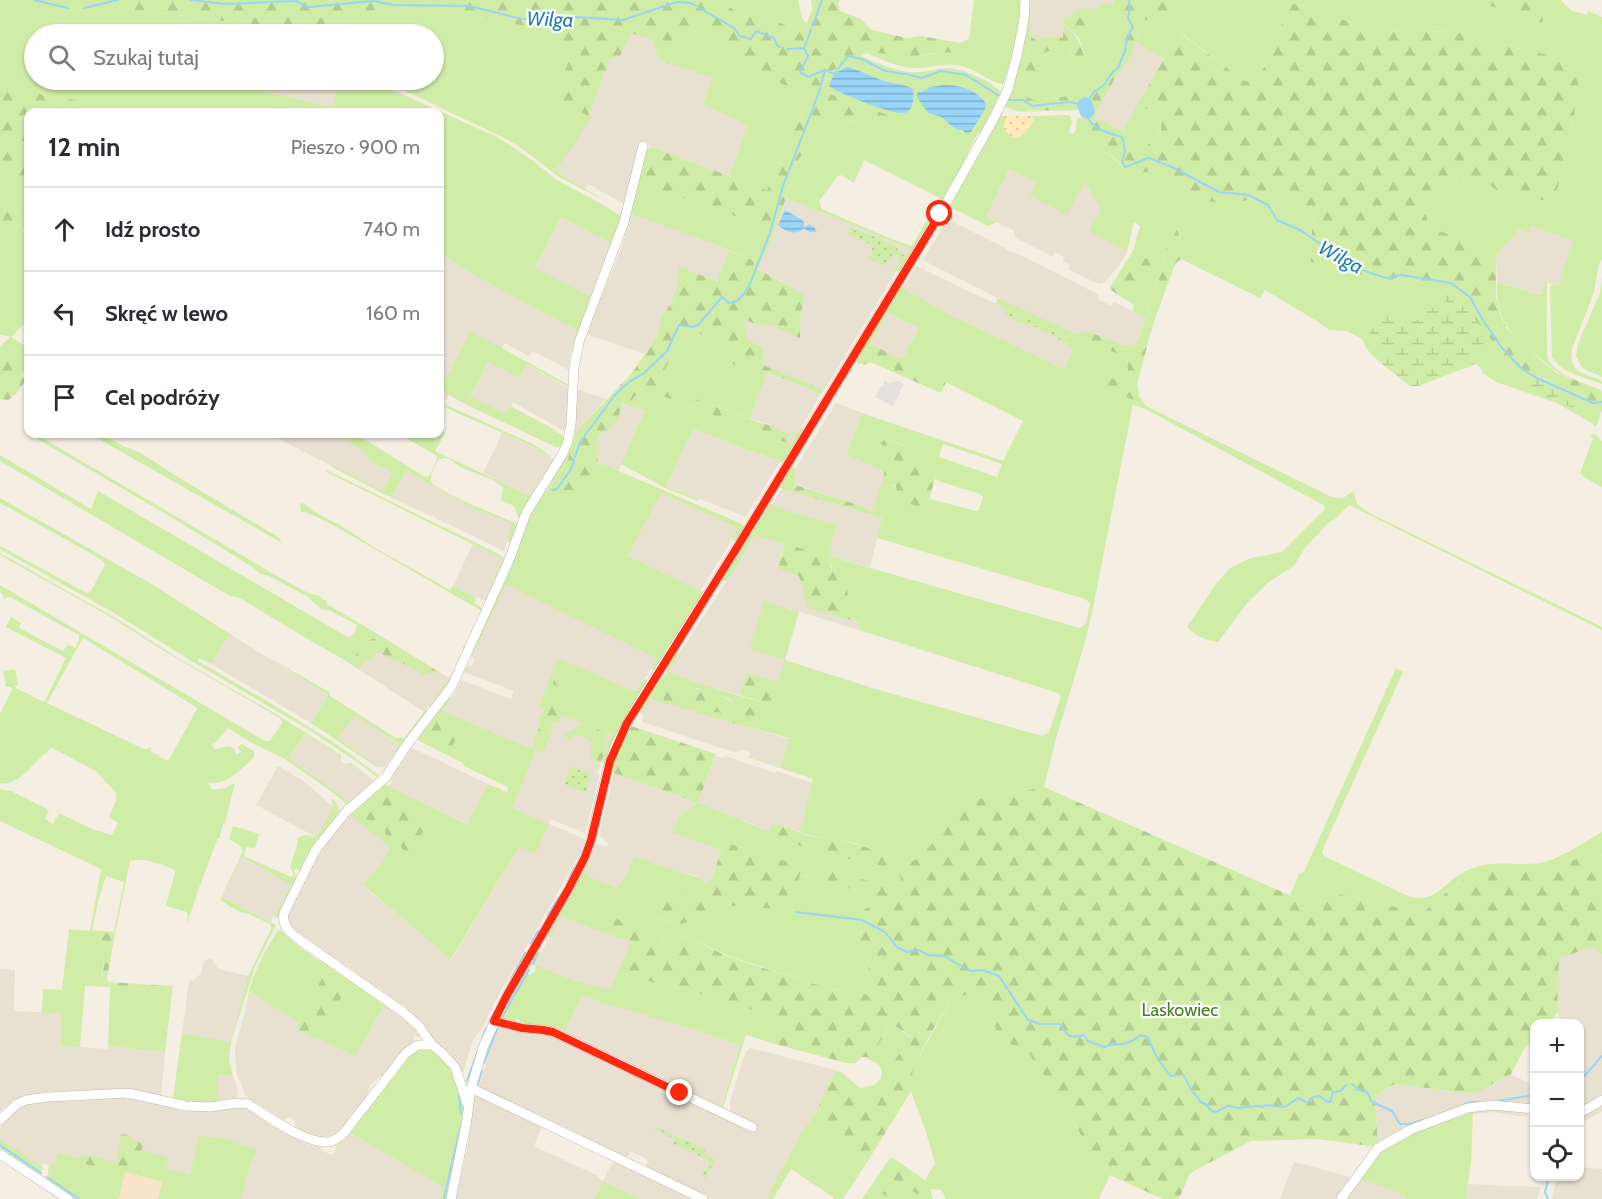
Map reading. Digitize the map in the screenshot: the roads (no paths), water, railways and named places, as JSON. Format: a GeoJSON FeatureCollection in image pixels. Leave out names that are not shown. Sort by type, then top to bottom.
{"type":"FeatureCollection","features":[{"type":"Feature","properties":{"kind":"street"},"geometry":{"type":"LineString","coordinates":[[451,1199],[471,1088],[484,1045],[507,995],[585,857],[610,761],[627,723],[940,214],[994,118],[1008,89],[1017,55],[1024,20],[1025,0]]}},
{"type":"Feature","properties":{"kind":"street"},"geometry":{"type":"LineString","coordinates":[[468,1106],[455,1067],[432,1046],[419,1026],[404,1012],[326,960],[291,933],[284,924],[284,913],[315,851],[347,811],[386,777],[406,746],[452,686],[510,558],[521,522],[562,455],[571,425],[574,367],[579,342],[624,222],[643,146]]}},
{"type":"Feature","properties":{"kind":"street"},"geometry":{"type":"LineString","coordinates":[[494,1021],[553,1032],[752,1127]]}},
{"type":"Feature","properties":{"kind":"street"},"geometry":{"type":"LineString","coordinates":[[0,1120],[17,1104],[35,1098],[128,1093],[175,1104],[200,1107],[248,1104],[300,1135],[317,1141],[330,1142],[344,1133],[406,1053],[418,1045],[432,1046]]}},
{"type":"Feature","properties":{"kind":"street"},"geometry":{"type":"LineString","coordinates":[[471,1088],[703,1199]]}},
{"type":"Feature","properties":{"kind":"street"},"geometry":{"type":"LineString","coordinates":[[1584,1111],[1602,1100]]}},
{"type":"Feature","properties":{"kind":"street"},"geometry":{"type":"LineString","coordinates":[[1341,1199],[1378,1148],[1413,1129],[1468,1108],[1493,1105],[1530,1109]]}},
{"type":"Feature","properties":{"kind":"street"},"geometry":{"type":"LineString","coordinates":[[0,1154],[69,1199]]}},
{"type":"Feature","properties":{"kind":"water"},"geometry":{"type":"Polygon","coordinates":[[[847,67],[913,89],[911,108],[907,112],[893,112],[860,101],[829,86],[834,74],[847,67]]]}},
{"type":"Feature","properties":{"kind":"water"},"geometry":{"type":"Polygon","coordinates":[[[944,85],[968,89],[986,103],[985,109],[971,132],[966,134],[943,118],[929,113],[917,97],[918,92],[944,85]]]}},
{"type":"Feature","properties":{"kind":"water"},"geometry":{"type":"Polygon","coordinates":[[[785,210],[802,220],[804,226],[809,224],[814,227],[817,232],[810,232],[804,228],[798,232],[791,232],[778,225],[785,210]]]}},
{"type":"Feature","properties":{"kind":"waterway","name":"Wilga"},"geometry":{"type":"LineString","coordinates":[[34,0],[68,8]]}},
{"type":"Feature","properties":{"kind":"waterway","name":"Wilga"},"geometry":{"type":"LineString","coordinates":[[84,8],[118,0]]}},
{"type":"Feature","properties":{"kind":"waterway","name":"Wilga"},"geometry":{"type":"LineString","coordinates":[[191,0],[225,4],[296,1],[309,7],[373,1],[394,5],[469,6],[522,19],[552,20],[576,17],[623,20],[677,2],[691,3],[734,28],[740,36],[751,39],[756,31],[774,38],[780,47]]}},
{"type":"Feature","properties":{"kind":"waterway"},"geometry":{"type":"LineString","coordinates":[[813,26],[822,0]]}},
{"type":"Feature","properties":{"kind":"waterway"},"geometry":{"type":"LineString","coordinates":[[1009,100],[1023,100],[1032,106],[1069,102],[1085,105],[1094,92],[1104,85],[1118,68],[1125,51],[1127,37],[1133,27],[1128,18],[1129,0]]}},
{"type":"Feature","properties":{"kind":"waterway"},"geometry":{"type":"LineString","coordinates":[[804,48],[811,30]]}},
{"type":"Feature","properties":{"kind":"waterway","name":"Wilga"},"geometry":{"type":"LineString","coordinates":[[804,48],[808,56],[800,72],[808,77],[825,70],[834,74],[848,56],[862,59],[885,71],[922,78],[941,71],[966,75],[998,95]]}},
{"type":"Feature","properties":{"kind":"waterway","name":"Wilga"},"geometry":{"type":"LineString","coordinates":[[787,49],[804,48]]}},
{"type":"Feature","properties":{"kind":"waterway"},"geometry":{"type":"LineString","coordinates":[[552,490],[557,489],[571,469],[580,442],[615,395],[629,382],[644,373],[667,351],[679,325],[693,327],[698,325],[722,297],[729,303],[737,301],[743,295],[750,284],[770,233],[783,186],[818,95],[825,70]]}},
{"type":"Feature","properties":{"kind":"waterway","name":"Wilga"},"geometry":{"type":"LineString","coordinates":[[1085,105],[1087,111]]}},
{"type":"Feature","properties":{"kind":"waterway","name":"Wilga"},"geometry":{"type":"LineString","coordinates":[[1088,118],[1098,128],[1122,137],[1125,150],[1122,162],[1125,167],[1149,158],[1172,167],[1219,192],[1248,195],[1268,205],[1277,220],[1300,230],[1356,268],[1386,278],[1401,275],[1451,283],[1470,297],[1502,348],[1522,369],[1593,403],[1602,402]]}},
{"type":"Feature","properties":{"kind":"waterway"},"geometry":{"type":"LineString","coordinates":[[568,881],[574,868]]}},
{"type":"Feature","properties":{"kind":"waterway"},"geometry":{"type":"LineString","coordinates":[[548,915],[559,897]]}},
{"type":"Feature","properties":{"kind":"waterway"},"geometry":{"type":"LineString","coordinates":[[796,912],[862,920],[885,932],[897,947],[907,952],[919,950],[928,955],[944,956],[970,971],[983,970],[999,976],[1028,1020],[1040,1024],[1060,1024],[1069,1036],[1084,1035],[1088,1041],[1104,1047],[1114,1043],[1125,1044],[1141,1035],[1148,1037],[1163,1067],[1171,1076],[1178,1075]]}},
{"type":"Feature","properties":{"kind":"waterway"},"geometry":{"type":"LineString","coordinates":[[531,943],[538,931]]}},
{"type":"Feature","properties":{"kind":"waterway"},"geometry":{"type":"LineString","coordinates":[[533,964],[538,952]]}},
{"type":"Feature","properties":{"kind":"waterway"},"geometry":{"type":"LineString","coordinates":[[511,979],[525,953]]}},
{"type":"Feature","properties":{"kind":"waterway"},"geometry":{"type":"LineString","coordinates":[[501,1019],[529,970]]}},
{"type":"Feature","properties":{"kind":"waterway"},"geometry":{"type":"LineString","coordinates":[[489,1022],[496,1009]]}},
{"type":"Feature","properties":{"kind":"waterway"},"geometry":{"type":"LineString","coordinates":[[484,1063],[498,1027]]}},
{"type":"Feature","properties":{"kind":"waterway"},"geometry":{"type":"LineString","coordinates":[[467,1081],[486,1028]]}},
{"type":"Feature","properties":{"kind":"waterway"},"geometry":{"type":"LineString","coordinates":[[1584,1076],[1602,1056]]}},
{"type":"Feature","properties":{"kind":"waterway"},"geometry":{"type":"LineString","coordinates":[[478,1084],[482,1071]]}},
{"type":"Feature","properties":{"kind":"waterway"},"geometry":{"type":"LineString","coordinates":[[1184,1076],[1200,1102],[1216,1112],[1228,1106],[1238,1108],[1265,1105],[1285,1107],[1298,1098],[1306,1102]]}},
{"type":"Feature","properties":{"kind":"waterway"},"geometry":{"type":"LineString","coordinates":[[1352,1084],[1359,1090],[1367,1092],[1372,1102],[1392,1111],[1400,1124],[1423,1120]]}},
{"type":"Feature","properties":{"kind":"waterway"},"geometry":{"type":"LineString","coordinates":[[1310,1102],[1313,1097],[1319,1096],[1330,1102],[1333,1092],[1341,1091],[1346,1085]]}},
{"type":"Feature","properties":{"kind":"waterway"},"geometry":{"type":"LineString","coordinates":[[460,1093],[461,1113]]}},
{"type":"Feature","properties":{"kind":"waterway"},"geometry":{"type":"LineString","coordinates":[[1498,1101],[1530,1096]]}},
{"type":"Feature","properties":{"kind":"waterway"},"geometry":{"type":"LineString","coordinates":[[1465,1104],[1479,1102]]}},
{"type":"Feature","properties":{"kind":"waterway"},"geometry":{"type":"LineString","coordinates":[[444,1199],[460,1128]]}},
{"type":"Feature","properties":{"kind":"waterway"},"geometry":{"type":"LineString","coordinates":[[0,1145],[41,1173]]}},
{"type":"Feature","properties":{"kind":"waterway"},"geometry":{"type":"LineString","coordinates":[[47,1177],[79,1199]]}},
{"type":"Feature","properties":{"kind":"waterway"},"geometry":{"type":"LineString","coordinates":[[1548,1181],[1545,1192],[1548,1199]]}},
{"type":"Feature","properties":{"kind":"park label","name":"Laskowiec"},"geometry":{"type":"Point","coordinates":[1180,1010]}}]}
